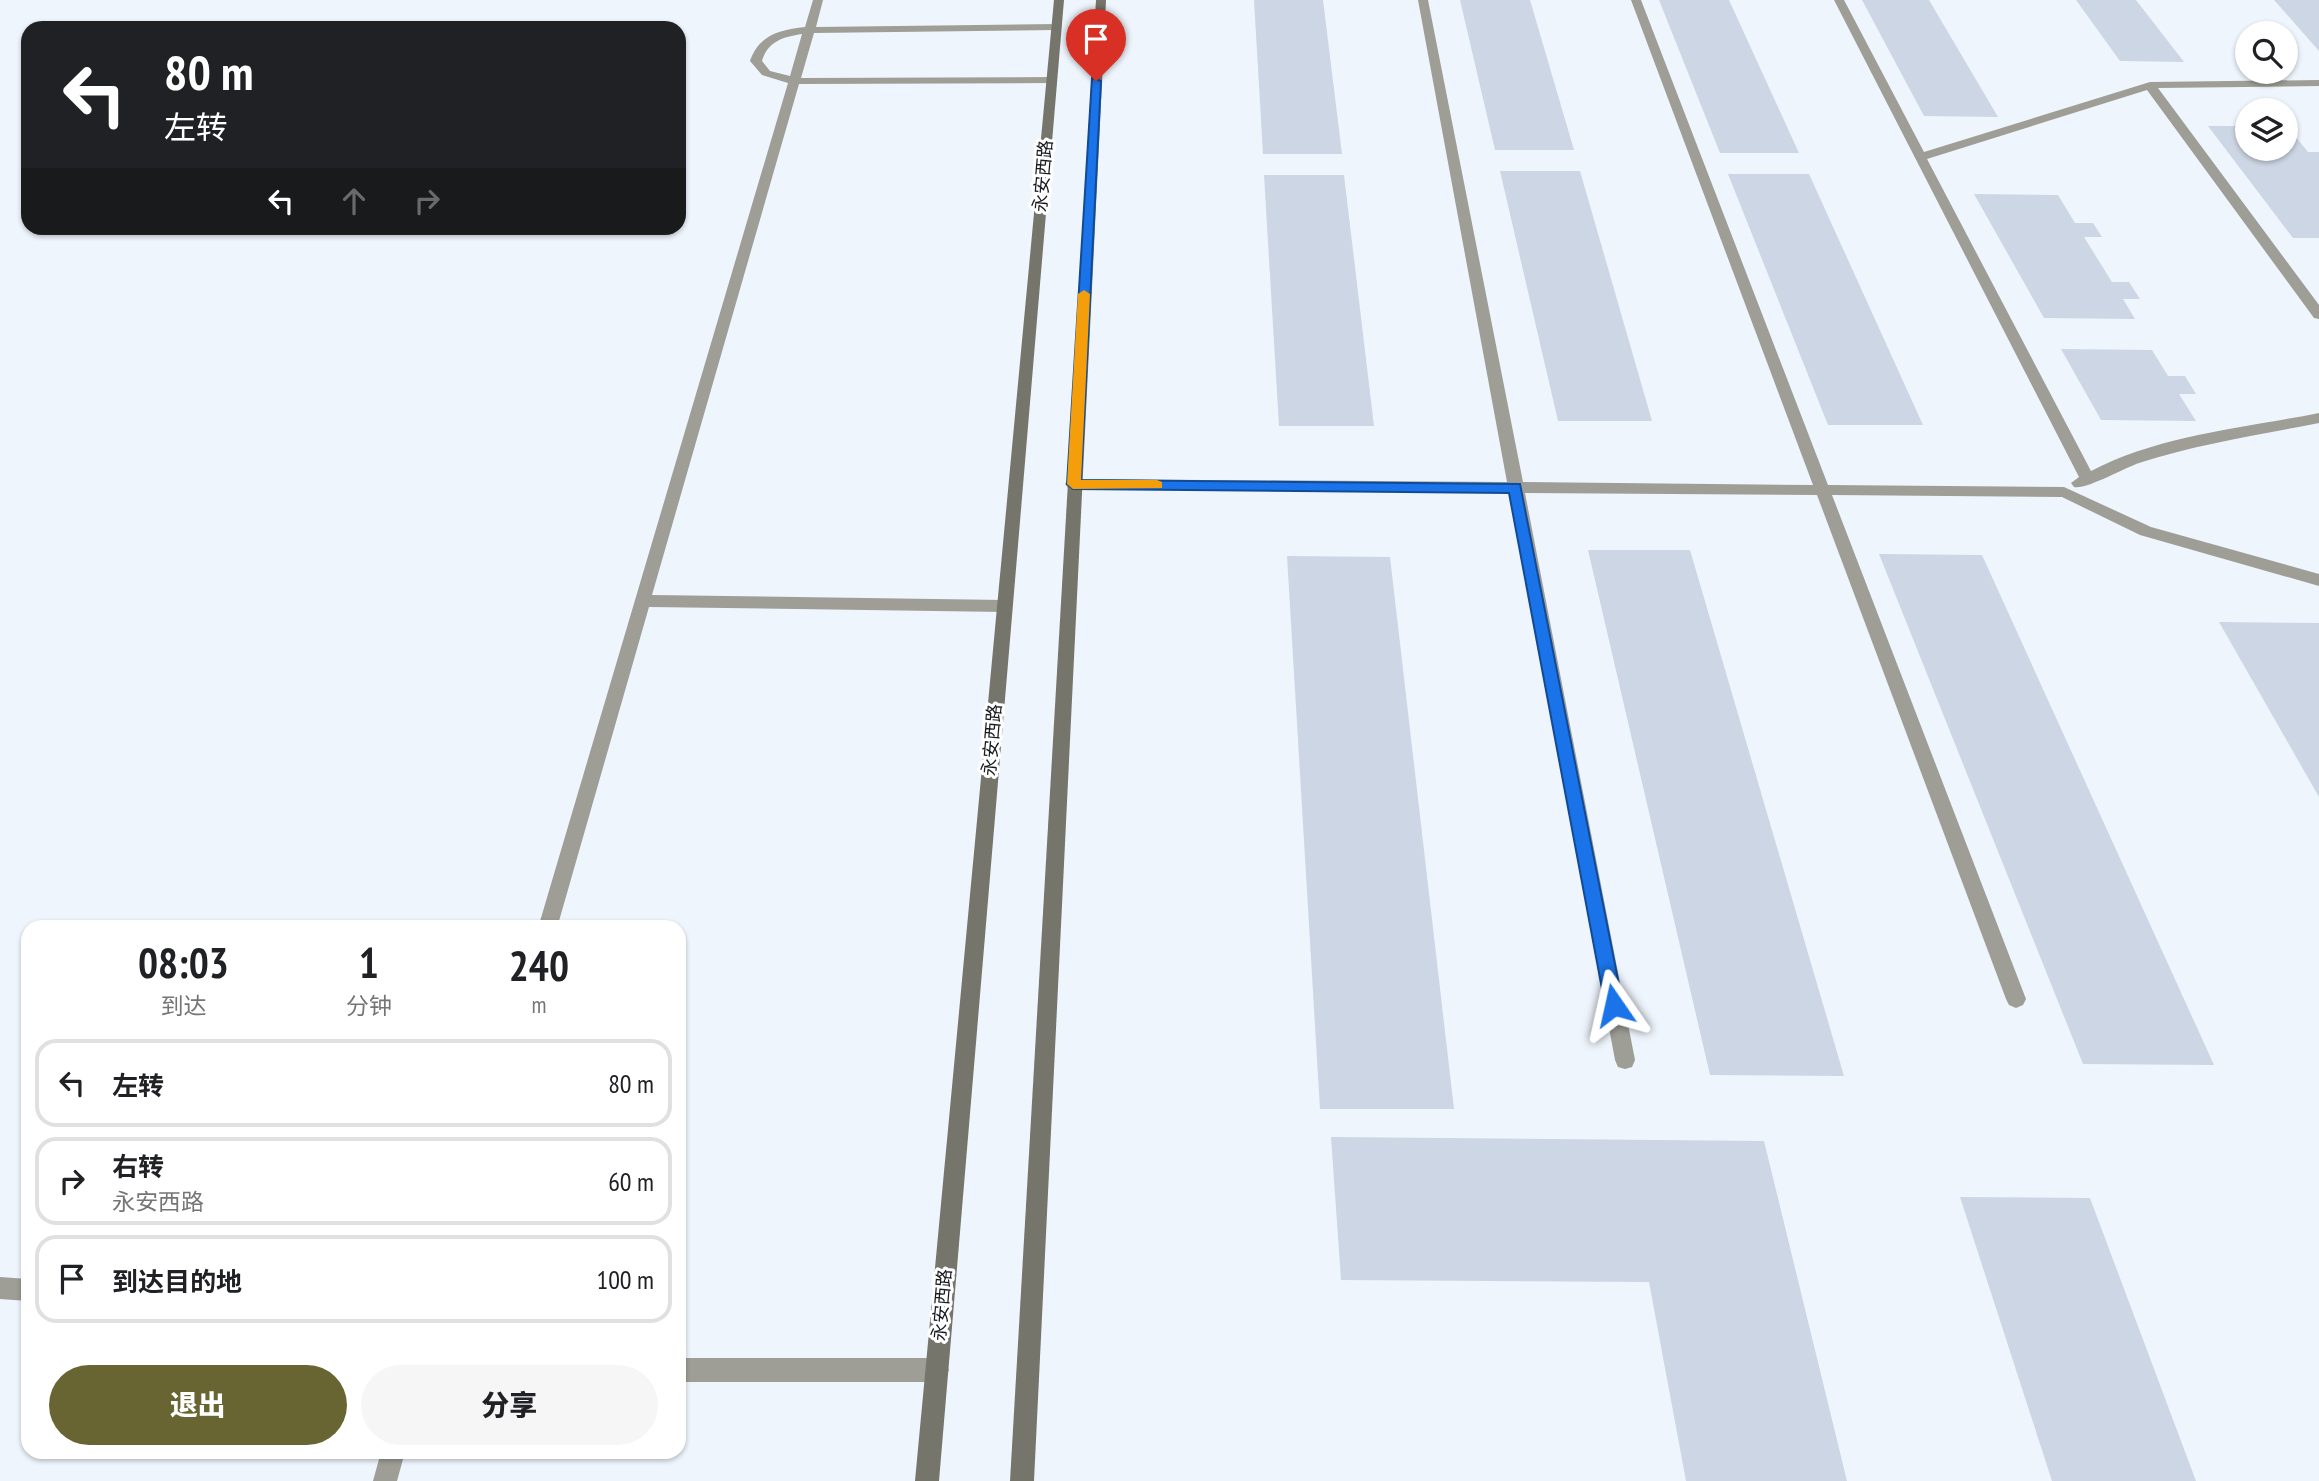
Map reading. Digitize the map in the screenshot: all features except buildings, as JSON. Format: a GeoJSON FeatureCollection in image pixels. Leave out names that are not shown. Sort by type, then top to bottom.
{"type":"FeatureCollection","features":[{"type":"Feature","properties":{"kind":"main road","name":"永安西路"},"geometry":{"type":"LineString","coordinates":[[927,1481],[1059,0]]}},
{"type":"Feature","properties":{"kind":"main road"},"geometry":{"type":"LineString","coordinates":[[1021,1481],[1101,0]]}},
{"type":"Feature","properties":{"kind":"lane"},"geometry":{"type":"LineString","coordinates":[[549,920],[818,0]]}},
{"type":"Feature","properties":{"kind":"lane"},"geometry":{"type":"LineString","coordinates":[[1423,0],[1625,1060]]}},
{"type":"Feature","properties":{"kind":"lane"},"geometry":{"type":"LineString","coordinates":[[1636,0],[2016,999]]}},
{"type":"Feature","properties":{"kind":"lane"},"geometry":{"type":"LineString","coordinates":[[1839,0],[2087,478]]}},
{"type":"Feature","properties":{"kind":"lane"},"geometry":{"type":"LineString","coordinates":[[1051,80],[794,81],[765,73],[756,61],[758,50],[767,40],[784,33],[809,30],[1056,27]]}},
{"type":"Feature","properties":{"kind":"lane"},"geometry":{"type":"LineString","coordinates":[[1920,157],[2150,85],[2319,83]]}},
{"type":"Feature","properties":{"kind":"lane"},"geometry":{"type":"LineString","coordinates":[[2150,85],[2319,315]]}},
{"type":"Feature","properties":{"kind":"lane"},"geometry":{"type":"LineString","coordinates":[[2064,492],[2087,478],[2141,457],[2319,418]]}},
{"type":"Feature","properties":{"kind":"lane"},"geometry":{"type":"LineString","coordinates":[[1073,484],[2064,492],[2146,531],[2319,580]]}},
{"type":"Feature","properties":{"kind":"lane"},"geometry":{"type":"LineString","coordinates":[[642,601],[1004,606]]}},
{"type":"Feature","properties":{"kind":"lane"},"geometry":{"type":"LineString","coordinates":[[0,1288],[21,1290]]}},
{"type":"Feature","properties":{"kind":"lane"},"geometry":{"type":"LineString","coordinates":[[686,1370],[937,1370]]}},
{"type":"Feature","properties":{"kind":"lane"},"geometry":{"type":"LineString","coordinates":[[385,1481],[391,1459]]}},
{"type":"Feature","properties":{"kind":"slow traffic"},"geometry":{"type":"LineString","coordinates":[[1084,294],[1073,484],[1157,485]]}},
{"type":"Feature","properties":{"kind":"route"},"geometry":{"type":"LineString","coordinates":[[1096,81],[1073,484],[1515,488],[1614,1005]]}}]}
